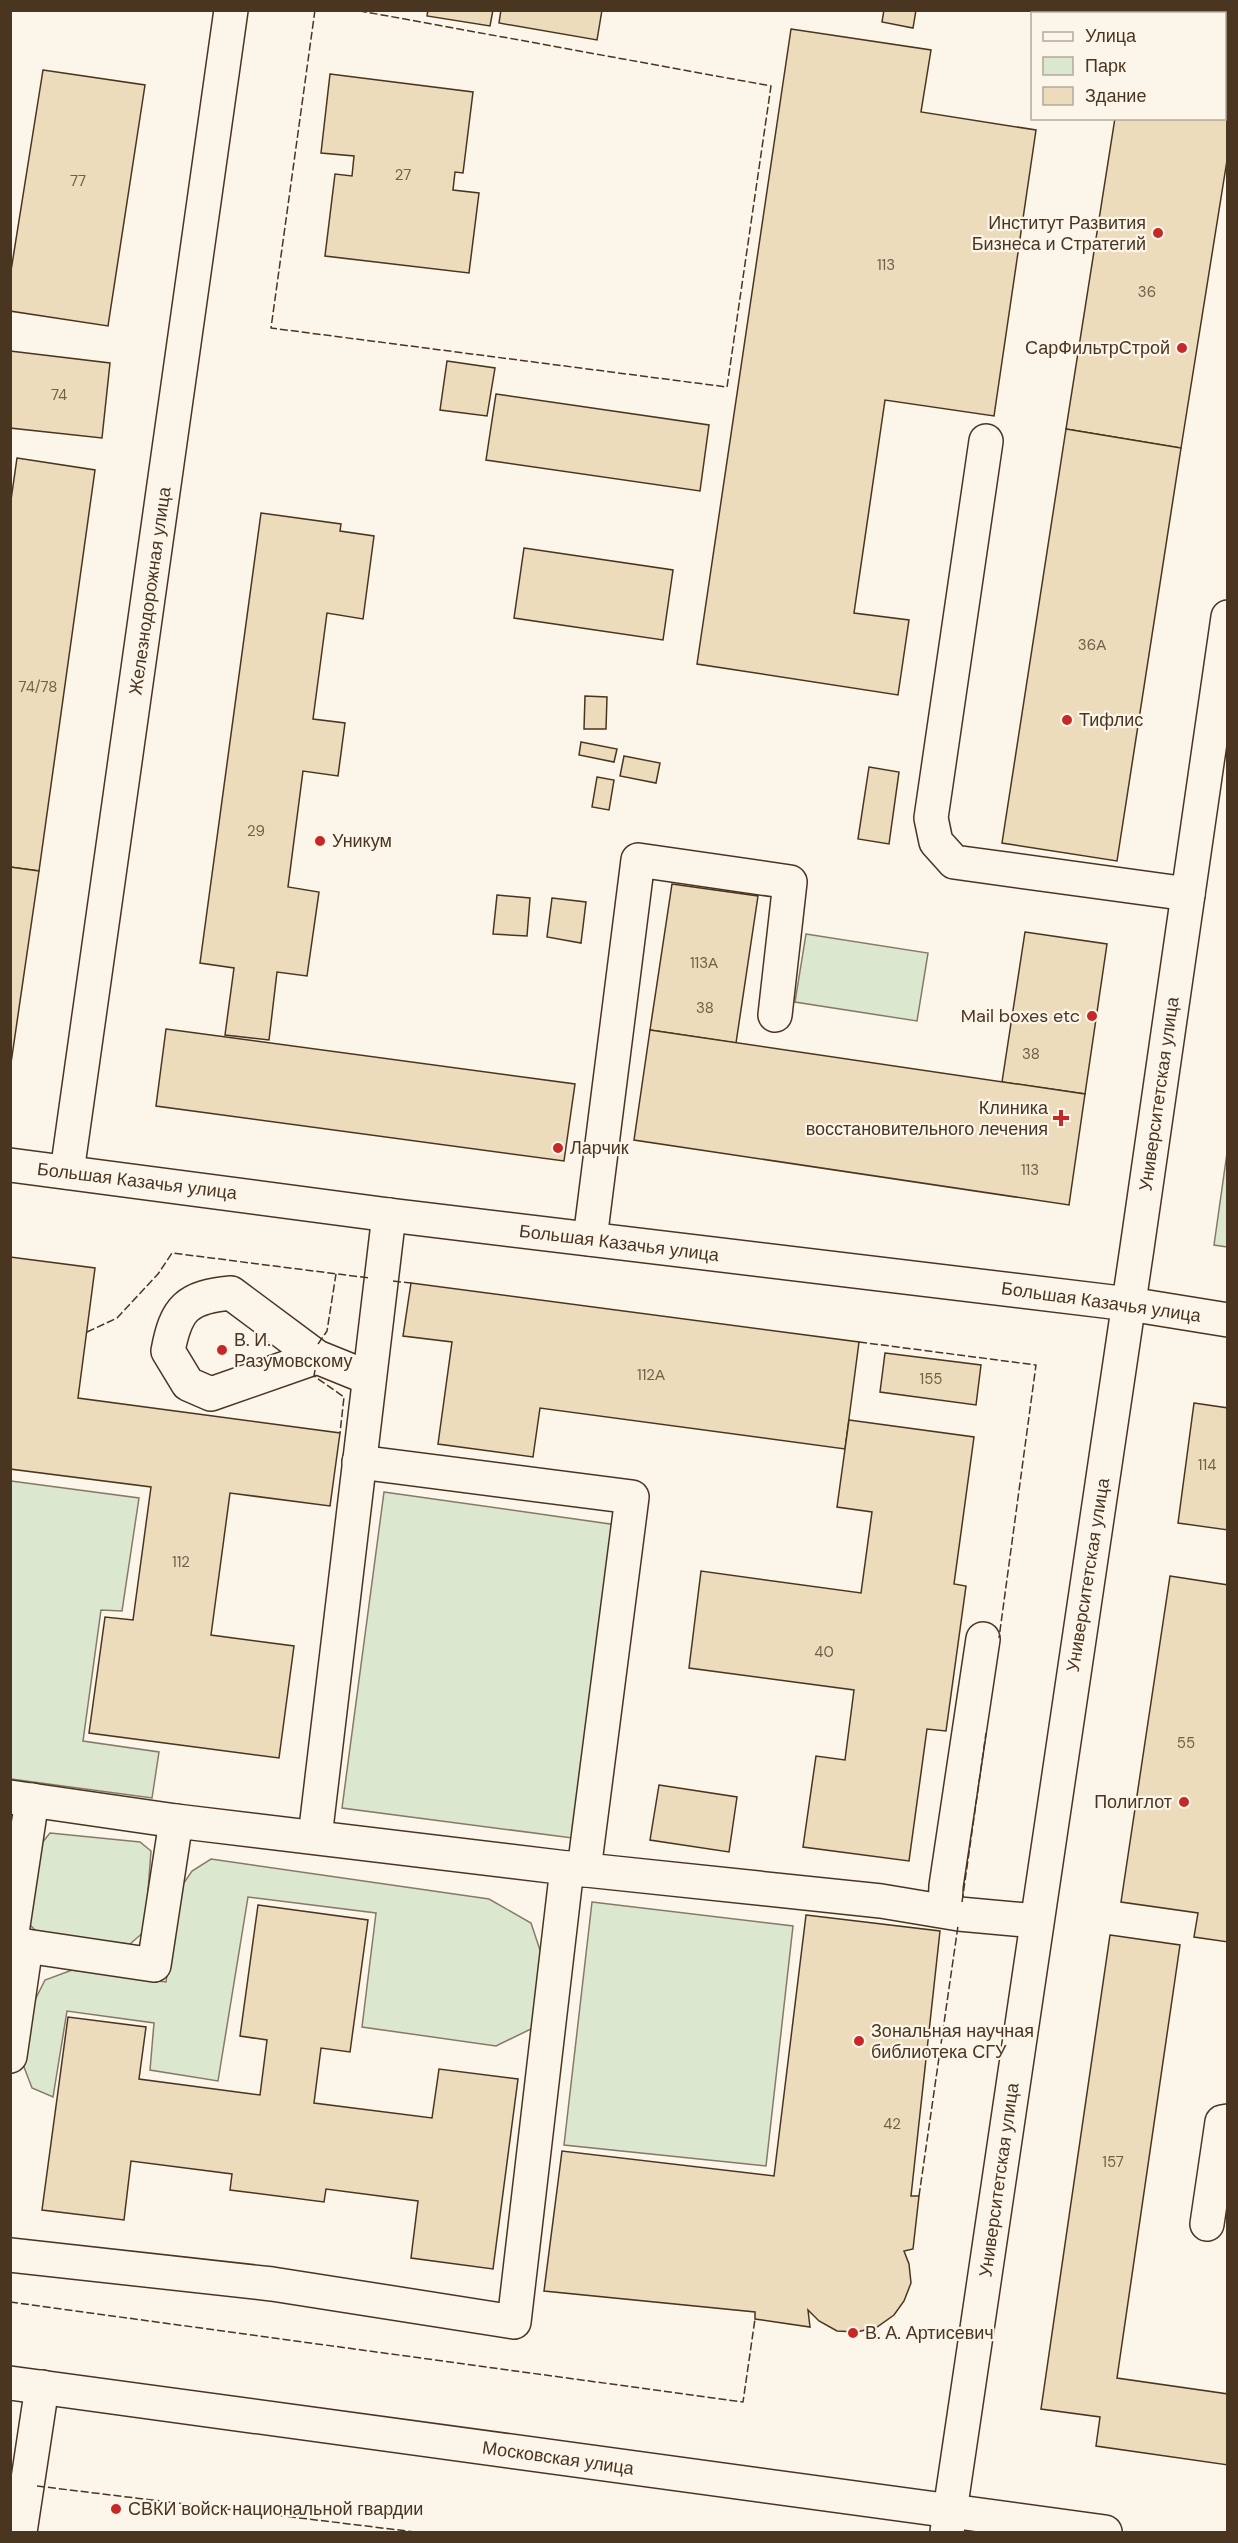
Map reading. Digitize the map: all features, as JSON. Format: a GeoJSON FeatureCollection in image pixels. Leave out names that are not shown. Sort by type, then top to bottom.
{"type":"FeatureCollection","features":[{"type":"Feature","properties":{"kind":"main road","name":"Железнодорожная улица"},"geometry":{"type":"LineString","coordinates":[[67,1172],[231,10]]}},
{"type":"Feature","properties":{"kind":"main road"},"geometry":{"type":"LineString","coordinates":[[986,441],[931,818],[936,842],[954,862],[1188,894]]}},
{"type":"Feature","properties":{"kind":"main road","name":"Университетская улица"},"geometry":{"type":"LineString","coordinates":[[949,2522],[1129,1304],[1227,617]]}},
{"type":"Feature","properties":{"kind":"main road"},"geometry":{"type":"LineString","coordinates":[[590,1239],[638,860],[790,882],[774,1016]]}},
{"type":"Feature","properties":{"kind":"main road","name":"Большая Казачья улица"},"geometry":{"type":"LineString","coordinates":[[10,1165],[389,1215],[1129,1304],[1227,1320]]}},
{"type":"Feature","properties":{"kind":"main road"},"geometry":{"type":"LineString","coordinates":[[315,1837],[389,1215]]}},
{"type":"Feature","properties":{"kind":"main road"},"geometry":{"type":"LineString","coordinates":[[317,1357],[369,1378]]}},
{"type":"Feature","properties":{"kind":"main road"},"geometry":{"type":"LineString","coordinates":[[10,2255],[272,2284],[514,2322],[575,1869],[632,1497],[359,1462]]}},
{"type":"Feature","properties":{"kind":"main road"},"geometry":{"type":"LineString","coordinates":[[945,1910],[946,1886],[983,1639]]}},
{"type":"Feature","properties":{"kind":"main road"},"geometry":{"type":"LineString","coordinates":[[10,2056],[21,1799],[176,1821],[575,1869],[869,1900],[945,1910],[959,1914],[1036,1921]]}},
{"type":"Feature","properties":{"kind":"main road"},"geometry":{"type":"LineString","coordinates":[[16,1941],[154,1965],[176,1821]]}},
{"type":"Feature","properties":{"kind":"main road"},"geometry":{"type":"LineString","coordinates":[[1207,2224],[1222,2122],[1227,2121]]}},
{"type":"Feature","properties":{"kind":"main road","name":"Московская улица"},"geometry":{"type":"LineString","coordinates":[[10,2383],[949,2522],[1105,2532]]}},
{"type":"Feature","properties":{"kind":"main road"},"geometry":{"type":"LineString","coordinates":[[20,2532],[42,2387]]}},
{"type":"Feature","properties":{"kind":"green space"},"geometry":{"type":"Polygon","coordinates":[[[806,934],[928,953],[917,1021],[795,1002],[806,934]]]}},
{"type":"Feature","properties":{"kind":"green space"},"geometry":{"type":"Polygon","coordinates":[[[1227,1153],[1228,1247],[1214,1245],[1227,1153]]]}},
{"type":"Feature","properties":{"kind":"green space"},"geometry":{"type":"Polygon","coordinates":[[[11,1481],[139,1498],[122,1611],[101,1610],[83,1741],[159,1752],[152,1798],[11,1779],[11,1481]]]}},
{"type":"Feature","properties":{"kind":"green space"},"geometry":{"type":"Polygon","coordinates":[[[384,1492],[617,1525],[580,1839],[342,1808],[384,1492]]]}},
{"type":"Feature","properties":{"kind":"green space"},"geometry":{"type":"Polygon","coordinates":[[[50,1833],[140,1842],[151,1851],[145,1931],[130,1944],[40,1935],[29,1924],[37,1849],[50,1833]]]}},
{"type":"Feature","properties":{"kind":"green space"},"geometry":{"type":"Polygon","coordinates":[[[211,1859],[489,1899],[531,1923],[544,1962],[533,2028],[496,2046],[362,2027],[376,1913],[248,1897],[218,2081],[150,2070],[154,2023],[67,2011],[53,2097],[32,2088],[24,2067],[34,2002],[45,1980],[72,1970],[166,1982],[179,1890],[192,1871],[211,1859]]]}},
{"type":"Feature","properties":{"kind":"green space"},"geometry":{"type":"Polygon","coordinates":[[[592,1902],[793,1926],[766,2166],[564,2145],[592,1902]]]}},
{"type":"Feature","properties":{"kind":"building"},"geometry":{"type":"Polygon","coordinates":[[[428,10],[493,10],[490,26],[427,16],[428,10]]]}},
{"type":"Feature","properties":{"kind":"building"},"geometry":{"type":"Polygon","coordinates":[[[501,10],[602,10],[597,40],[499,23],[501,10]]]}},
{"type":"Feature","properties":{"kind":"building"},"geometry":{"type":"Polygon","coordinates":[[[884,10],[916,10],[913,28],[882,22],[884,10]]]}},
{"type":"Feature","properties":{"kind":"building"},"geometry":{"type":"Polygon","coordinates":[[[1147,10],[1228,10],[1228,63],[1226,63],[1226,12],[1146,12],[1147,10]]]}},
{"type":"Feature","properties":{"kind":"building"},"geometry":{"type":"Polygon","coordinates":[[[791,29],[931,50],[921,112],[1036,130],[994,416],[885,400],[854,613],[909,620],[898,695],[697,664],[791,29]]]}},
{"type":"Feature","properties":{"kind":"building"},"geometry":{"type":"Polygon","coordinates":[[[43,70],[145,85],[108,326],[10,311],[10,277],[43,70]]]}},
{"type":"Feature","properties":{"kind":"building"},"geometry":{"type":"Polygon","coordinates":[[[330,74],[473,92],[463,173],[455,172],[453,190],[479,193],[469,273],[325,256],[335,174],[352,176],[354,156],[321,153],[330,74]]]}},
{"type":"Feature","properties":{"kind":"building"},"geometry":{"type":"Polygon","coordinates":[[[1226,100],[1228,100],[1228,154],[1181,448],[1066,429],[1115,120],[1226,120],[1226,100]]]}},
{"type":"Feature","properties":{"kind":"building"},"geometry":{"type":"Polygon","coordinates":[[[10,351],[110,363],[102,438],[10,428],[10,351]]]}},
{"type":"Feature","properties":{"kind":"building"},"geometry":{"type":"Polygon","coordinates":[[[447,361],[495,368],[487,416],[440,410],[447,361]]]}},
{"type":"Feature","properties":{"kind":"building"},"geometry":{"type":"Polygon","coordinates":[[[496,394],[709,425],[700,491],[486,460],[496,394]]]}},
{"type":"Feature","properties":{"kind":"building"},"geometry":{"type":"Polygon","coordinates":[[[1066,429],[1181,448],[1117,861],[1002,843],[1066,429]]]}},
{"type":"Feature","properties":{"kind":"building"},"geometry":{"type":"Polygon","coordinates":[[[17,458],[95,470],[39,871],[10,867],[10,507],[17,458]]]}},
{"type":"Feature","properties":{"kind":"building"},"geometry":{"type":"Polygon","coordinates":[[[261,513],[341,524],[340,531],[374,536],[363,619],[327,613],[313,719],[345,723],[338,776],[303,771],[288,887],[319,892],[307,976],[277,972],[269,1040],[225,1035],[234,968],[200,963],[261,513]]]}},
{"type":"Feature","properties":{"kind":"building"},"geometry":{"type":"Polygon","coordinates":[[[524,548],[673,570],[663,640],[514,618],[524,548]]]}},
{"type":"Feature","properties":{"kind":"building"},"geometry":{"type":"Polygon","coordinates":[[[585,696],[607,697],[606,729],[584,729],[585,696]]]}},
{"type":"Feature","properties":{"kind":"building"},"geometry":{"type":"Polygon","coordinates":[[[581,742],[617,749],[614,762],[579,755],[581,742]]]}},
{"type":"Feature","properties":{"kind":"building"},"geometry":{"type":"Polygon","coordinates":[[[624,756],[660,763],[656,783],[620,776],[624,756]]]}},
{"type":"Feature","properties":{"kind":"building"},"geometry":{"type":"Polygon","coordinates":[[[869,767],[899,772],[889,844],[858,839],[869,767]]]}},
{"type":"Feature","properties":{"kind":"building"},"geometry":{"type":"Polygon","coordinates":[[[597,777],[614,780],[609,810],[592,807],[597,777]]]}},
{"type":"Feature","properties":{"kind":"building"},"geometry":{"type":"Polygon","coordinates":[[[10,867],[39,871],[10,1070],[10,867]]]}},
{"type":"Feature","properties":{"kind":"building"},"geometry":{"type":"Polygon","coordinates":[[[672,884],[758,896],[736,1043],[650,1030],[672,884]]]}},
{"type":"Feature","properties":{"kind":"building"},"geometry":{"type":"Polygon","coordinates":[[[497,895],[530,898],[527,936],[493,934],[497,895]]]}},
{"type":"Feature","properties":{"kind":"building"},"geometry":{"type":"Polygon","coordinates":[[[552,898],[586,902],[581,943],[547,937],[552,898]]]}},
{"type":"Feature","properties":{"kind":"building"},"geometry":{"type":"Polygon","coordinates":[[[1025,932],[1107,944],[1085,1094],[1002,1082],[1025,932]]]}},
{"type":"Feature","properties":{"kind":"building"},"geometry":{"type":"Polygon","coordinates":[[[166,1029],[575,1084],[564,1161],[156,1106],[166,1029]]]}},
{"type":"Feature","properties":{"kind":"building"},"geometry":{"type":"Polygon","coordinates":[[[650,1030],[1085,1094],[1069,1205],[634,1140],[650,1030]]]}},
{"type":"Feature","properties":{"kind":"building"},"geometry":{"type":"Polygon","coordinates":[[[10,1257],[95,1268],[78,1398],[340,1433],[330,1506],[230,1493],[211,1635],[294,1646],[279,1758],[89,1733],[105,1617],[133,1620],[151,1487],[10,1469],[10,1257]]]}},
{"type":"Feature","properties":{"kind":"building"},"geometry":{"type":"Polygon","coordinates":[[[411,1283],[859,1342],[845,1449],[540,1408],[533,1457],[438,1444],[452,1342],[403,1336],[411,1283]]]}},
{"type":"Feature","properties":{"kind":"building"},"geometry":{"type":"Polygon","coordinates":[[[885,1353],[981,1365],[976,1405],[880,1392],[885,1353]]]}},
{"type":"Feature","properties":{"kind":"building"},"geometry":{"type":"Polygon","coordinates":[[[1194,1403],[1228,1408],[1228,1530],[1178,1523],[1194,1403]]]}},
{"type":"Feature","properties":{"kind":"building"},"geometry":{"type":"Polygon","coordinates":[[[849,1420],[974,1437],[954,1584],[966,1586],[946,1731],[927,1729],[909,1861],[803,1847],[816,1756],[845,1760],[854,1690],[689,1668],[701,1571],[861,1593],[872,1512],[837,1507],[849,1420]]]}},
{"type":"Feature","properties":{"kind":"building"},"geometry":{"type":"Polygon","coordinates":[[[1170,1576],[1228,1585],[1228,1942],[1194,1937],[1198,1913],[1121,1902],[1170,1576]]]}},
{"type":"Feature","properties":{"kind":"building"},"geometry":{"type":"Polygon","coordinates":[[[659,1785],[737,1797],[729,1852],[650,1840],[659,1785]]]}},
{"type":"Feature","properties":{"kind":"building"},"geometry":{"type":"Polygon","coordinates":[[[258,1905],[368,1920],[350,2052],[321,2048],[314,2103],[432,2118],[439,2069],[518,2079],[493,2269],[411,2258],[418,2201],[326,2189],[324,2202],[230,2190],[232,2174],[131,2161],[124,2220],[42,2210],[68,2017],[146,2027],[139,2079],[260,2095],[267,2040],[240,2036],[258,1905]]]}},
{"type":"Feature","properties":{"kind":"building","name":"Зональная научная библиотека СГУ"},"geometry":{"type":"Polygon","coordinates":[[[806,1915],[940,1931],[911,2196],[919,2196],[913,2249],[904,2251],[909,2264],[911,2283],[904,2301],[894,2315],[877,2327],[857,2332],[837,2331],[819,2321],[808,2310],[810,2327],[755,2319],[755,2312],[544,2291],[562,2151],[774,2176],[806,1915]]]}},
{"type":"Feature","properties":{"kind":"building"},"geometry":{"type":"Polygon","coordinates":[[[1110,1935],[1180,1945],[1117,2378],[1228,2394],[1228,2465],[1096,2446],[1100,2417],[1041,2409],[1110,1935]]]}},
{"type":"Feature","properties":{"kind":"fence"},"geometry":{"type":"LineString","coordinates":[[315,10],[271,328],[727,387],[771,86],[355,10]]}},
{"type":"Feature","properties":{"kind":"fence"},"geometry":{"type":"LineString","coordinates":[[87,1332],[117,1318],[158,1274],[172,1253],[369,1278]]}},
{"type":"Feature","properties":{"kind":"fence"},"geometry":{"type":"LineString","coordinates":[[318,1344],[327,1331],[336,1274]]}},
{"type":"Feature","properties":{"kind":"fence"},"geometry":{"type":"LineString","coordinates":[[393,1281],[411,1283]]}},
{"type":"Feature","properties":{"kind":"fence"},"geometry":{"type":"LineString","coordinates":[[859,1342],[1036,1365],[999,1638]]}},
{"type":"Feature","properties":{"kind":"fence"},"geometry":{"type":"LineString","coordinates":[[315,1370],[314,1376],[344,1397],[340,1433]]}},
{"type":"Feature","properties":{"kind":"fence"},"geometry":{"type":"LineString","coordinates":[[962,1902],[986,1733]]}},
{"type":"Feature","properties":{"kind":"fence"},"geometry":{"type":"LineString","coordinates":[[919,2196],[958,1926]]}},
{"type":"Feature","properties":{"kind":"fence"},"geometry":{"type":"LineString","coordinates":[[10,2302],[743,2402],[755,2319]]}},
{"type":"Feature","properties":{"kind":"fence"},"geometry":{"type":"LineString","coordinates":[[37,2486],[415,2532]]}},
{"type":"Feature","properties":{"kind":"place","name":"Институт Развития Бизнеса и Стратегий"},"geometry":{"type":"Point","coordinates":[1158,233]}},
{"type":"Feature","properties":{"kind":"place","name":"СарФильтрСтрой"},"geometry":{"type":"Point","coordinates":[1182,348]}},
{"type":"Feature","properties":{"kind":"place","name":"Тифлис"},"geometry":{"type":"Point","coordinates":[1067,720]}},
{"type":"Feature","properties":{"kind":"place","name":"Уникум"},"geometry":{"type":"Point","coordinates":[320,841]}},
{"type":"Feature","properties":{"kind":"place","name":"Mail boxes etc"},"geometry":{"type":"Point","coordinates":[1092,1016]}},
{"type":"Feature","properties":{"kind":"place","name":"Клиника восстановительного лечения"},"geometry":{"type":"Point","coordinates":[1061,1118]}},
{"type":"Feature","properties":{"kind":"place","name":"Ларчик"},"geometry":{"type":"Point","coordinates":[558,1148]}},
{"type":"Feature","properties":{"kind":"place","name":"В. И. Разумовскому"},"geometry":{"type":"Point","coordinates":[222,1350]}},
{"type":"Feature","properties":{"kind":"place","name":"Полиглот"},"geometry":{"type":"Point","coordinates":[1184,1802]}},
{"type":"Feature","properties":{"kind":"place","name":"Зональная научная библиотека СГУ"},"geometry":{"type":"Point","coordinates":[859,2041]}},
{"type":"Feature","properties":{"kind":"place","name":"В. А. Артисевич"},"geometry":{"type":"Point","coordinates":[853,2333]}},
{"type":"Feature","properties":{"kind":"place","name":"СВКИ войск национальной гвардии"},"geometry":{"type":"Point","coordinates":[116,2509]}}]}
